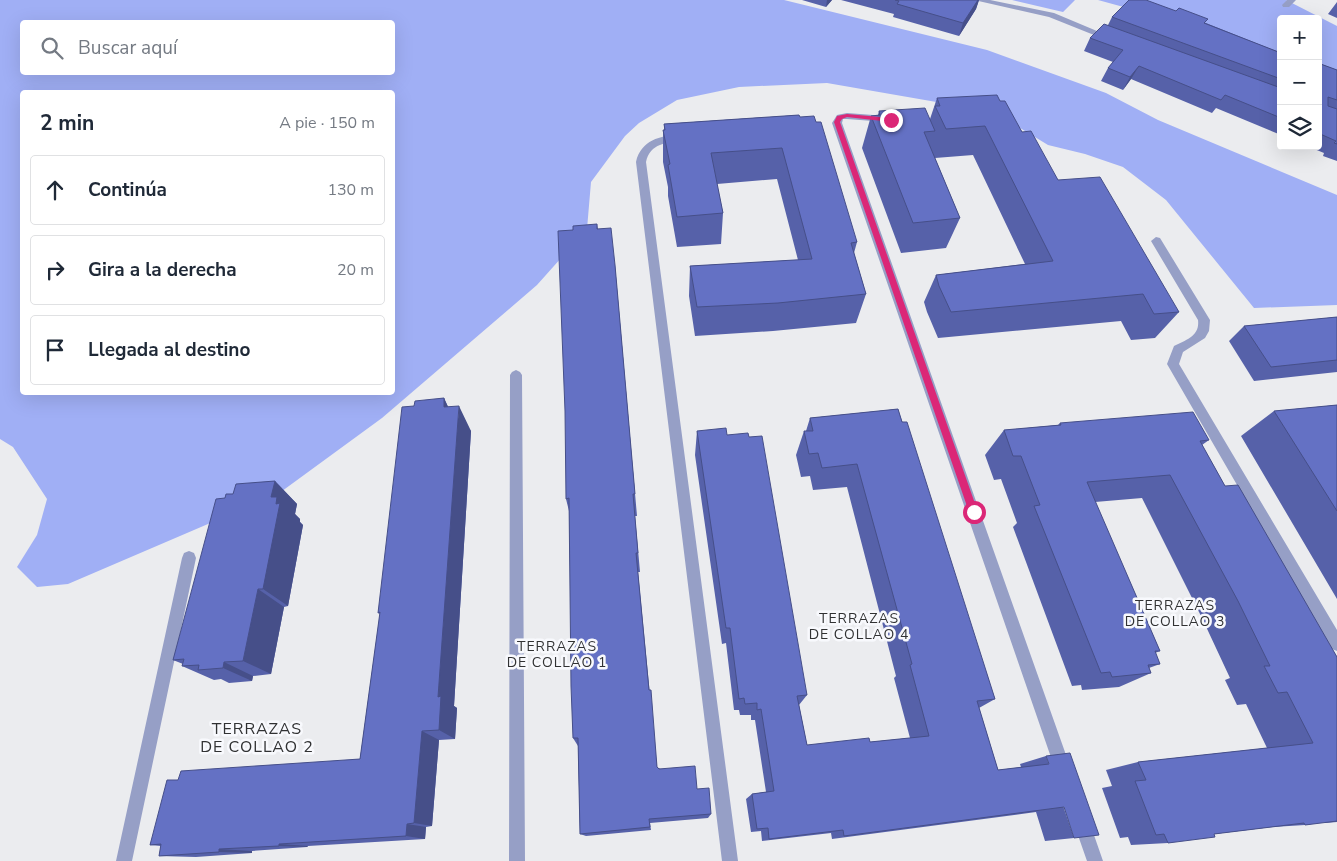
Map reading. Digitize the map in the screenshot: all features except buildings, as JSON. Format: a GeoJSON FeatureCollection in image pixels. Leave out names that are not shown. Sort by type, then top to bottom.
{"type":"FeatureCollection","features":[{"type":"Feature","properties":{"kind":"street"},"geometry":{"type":"LineString","coordinates":[[978,0],[1050,15],[1124,44]]}},
{"type":"Feature","properties":{"kind":"street"},"geometry":{"type":"LineString","coordinates":[[900,121],[847,116],[840,118],[837,122],[1068,786]]}},
{"type":"Feature","properties":{"kind":"street"},"geometry":{"type":"LineString","coordinates":[[688,136],[669,138],[652,144],[642,156],[641,162],[730,861]]}},
{"type":"Feature","properties":{"kind":"street"},"geometry":{"type":"LineString","coordinates":[[1156,241],[1204,320],[1205,325],[1205,331],[1201,336],[1178,349],[1173,364],[1337,644]]}},
{"type":"Feature","properties":{"kind":"street"},"geometry":{"type":"LineString","coordinates":[[516,376],[517,861]]}},
{"type":"Feature","properties":{"kind":"street"},"geometry":{"type":"LineString","coordinates":[[124,861],[189,558]]}},
{"type":"Feature","properties":{"kind":"street"},"geometry":{"type":"LineString","coordinates":[[1075,804],[1094,861]]}},
{"type":"Feature","properties":{"kind":"shaded area"},"geometry":{"type":"Polygon","coordinates":[[[0,0],[784,0],[987,50],[1106,93],[1158,120],[1337,195],[1337,305],[1254,308],[1166,200],[1123,167],[1085,154],[1048,145],[994,112],[827,83],[739,87],[677,100],[639,123],[625,136],[591,182],[587,229],[537,285],[382,418],[278,494],[68,584],[37,587],[17,567],[37,535],[47,499],[13,447],[0,439],[0,0]]]}},
{"type":"Feature","properties":{"kind":"shaded area"},"geometry":{"type":"Polygon","coordinates":[[[1012,0],[1075,0],[1063,12],[1012,0]]]}},
{"type":"Feature","properties":{"kind":"shaded area"},"geometry":{"type":"Polygon","coordinates":[[[1098,0],[1286,0],[1315,15],[1277,15],[1277,57],[1171,20],[1098,0]]]}},
{"type":"Feature","properties":{"kind":"shaded area"},"geometry":{"type":"Polygon","coordinates":[[[1322,18],[1337,26],[1337,72],[1322,68],[1322,18]]]}},
{"type":"Feature","properties":{"kind":"district","name":"TERRAZAS DE COLLAO 3"},"geometry":{"type":"Point","coordinates":[1175,614]}},
{"type":"Feature","properties":{"kind":"district","name":"TERRAZAS DE COLLAO 4"},"geometry":{"type":"Point","coordinates":[859,626]}},
{"type":"Feature","properties":{"kind":"district","name":"TERRAZAS DE COLLAO 1"},"geometry":{"type":"Point","coordinates":[557,654]}},
{"type":"Feature","properties":{"kind":"district","name":"TERRAZAS DE COLLAO 2"},"geometry":{"type":"Point","coordinates":[257,738]}},
{"type":"Feature","properties":{"kind":"route"},"geometry":{"type":"LineString","coordinates":[[891,120],[843,116],[837,122],[974,512]]}}]}
